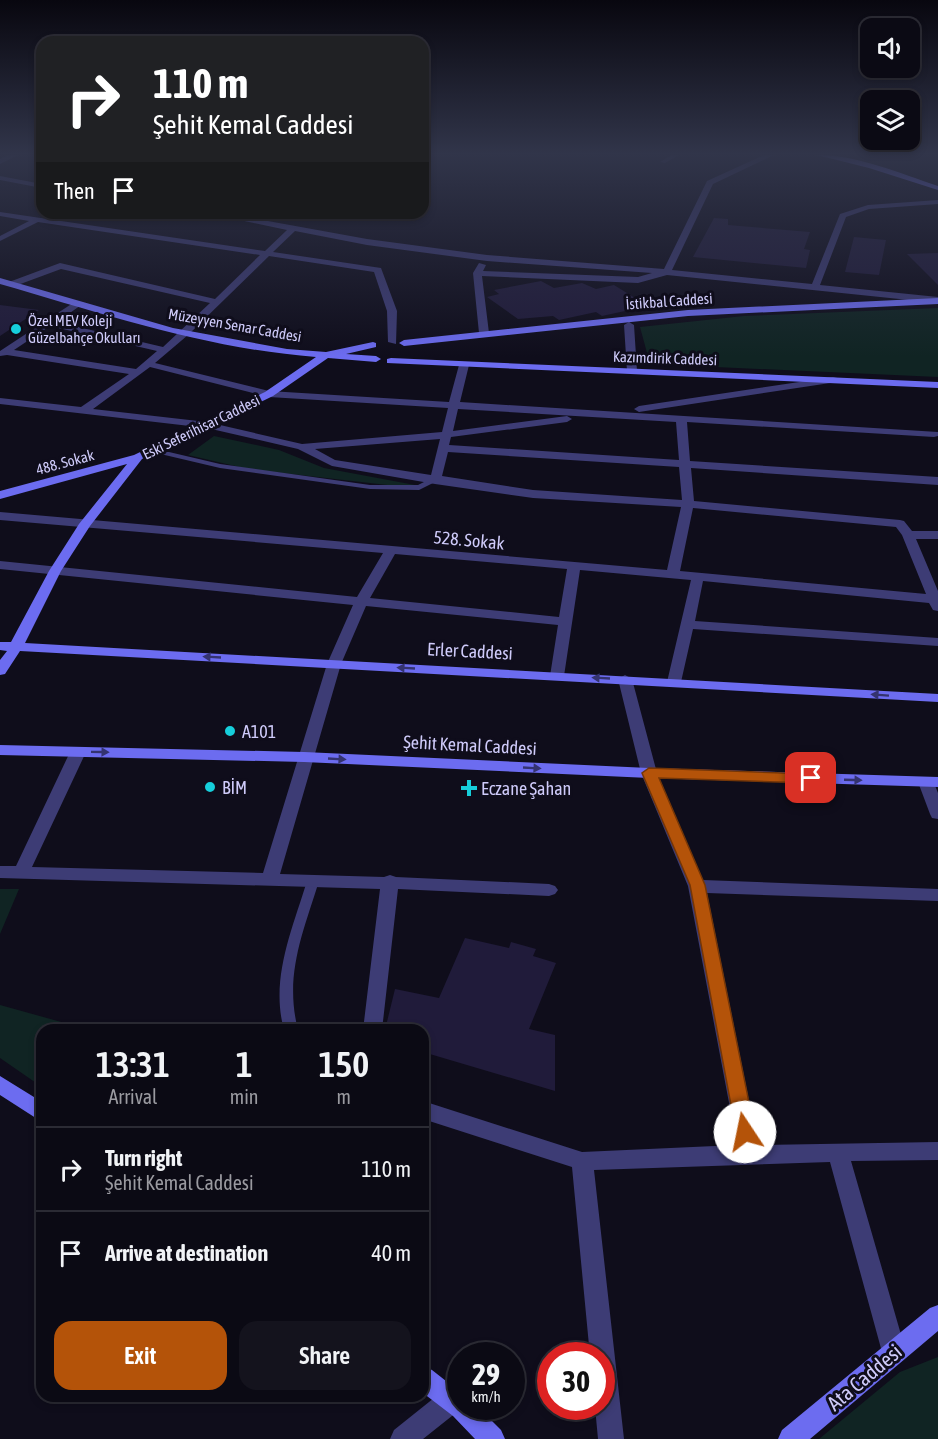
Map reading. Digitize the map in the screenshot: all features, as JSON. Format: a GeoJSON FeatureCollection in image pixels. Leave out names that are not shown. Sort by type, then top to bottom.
{"type":"FeatureCollection","features":[{"type":"Feature","properties":{"kind":"main road","name":"Müzeyyen Senar Caddesi"},"geometry":{"type":"LineString","coordinates":[[0,282],[185,333],[287,351],[376,359]]}},
{"type":"Feature","properties":{"kind":"main road","name":"İstikbal Caddesi"},"geometry":{"type":"LineString","coordinates":[[326,355],[372,345],[688,313],[810,309],[938,301]]}},
{"type":"Feature","properties":{"kind":"main road"},"geometry":{"type":"LineString","coordinates":[[391,361],[406,358],[414,351],[484,340],[810,309]]}},
{"type":"Feature","properties":{"kind":"main road"},"geometry":{"type":"LineString","coordinates":[[398,342],[412,347],[414,351]]}},
{"type":"Feature","properties":{"kind":"main road"},"geometry":{"type":"LineString","coordinates":[[372,345],[366,351],[376,359]]}},
{"type":"Feature","properties":{"kind":"main road"},"geometry":{"type":"LineString","coordinates":[[426,362],[424,355],[434,348]]}},
{"type":"Feature","properties":{"kind":"main road","name":"Eski Seferihisar Caddesi"},"geometry":{"type":"LineString","coordinates":[[0,671],[16,647],[55,571],[85,524],[138,457],[269,394],[326,355]]}},
{"type":"Feature","properties":{"kind":"main road","name":"Kazımdirik Caddesi"},"geometry":{"type":"LineString","coordinates":[[376,359],[464,365],[938,385]]}},
{"type":"Feature","properties":{"kind":"main road","name":"488. Sokak"},"geometry":{"type":"LineString","coordinates":[[0,495],[138,457]]}},
{"type":"Feature","properties":{"kind":"main road","name":"Erler Caddesi"},"geometry":{"type":"LineString","coordinates":[[0,646],[938,698]]}},
{"type":"Feature","properties":{"kind":"main road","name":"Şehit Kemal Caddesi"},"geometry":{"type":"LineString","coordinates":[[0,750],[304,757],[649,773],[932,782]]}},
{"type":"Feature","properties":{"kind":"main road"},"geometry":{"type":"LineString","coordinates":[[0,1084],[36,1109]]}},
{"type":"Feature","properties":{"kind":"main road","name":"Ata Caddesi"},"geometry":{"type":"LineString","coordinates":[[791,1439],[938,1316]]}},
{"type":"Feature","properties":{"kind":"main road"},"geometry":{"type":"LineString","coordinates":[[429,1382],[447,1396]]}},
{"type":"Feature","properties":{"kind":"main road"},"geometry":{"type":"LineString","coordinates":[[474,1420],[492,1439]]}},
{"type":"Feature","properties":{"kind":"street"},"geometry":{"type":"LineString","coordinates":[[0,239],[32,222]]}},
{"type":"Feature","properties":{"kind":"street"},"geometry":{"type":"LineString","coordinates":[[51,222],[266,254],[487,258],[667,272],[938,301]]}},
{"type":"Feature","properties":{"kind":"street"},"geometry":{"type":"LineString","coordinates":[[261,222],[293,228],[360,254],[378,270],[392,311],[398,342]]}},
{"type":"Feature","properties":{"kind":"street"},"geometry":{"type":"LineString","coordinates":[[477,273],[638,280],[667,272],[691,222]]}},
{"type":"Feature","properties":{"kind":"street"},"geometry":{"type":"LineString","coordinates":[[815,287],[841,222]]}},
{"type":"Feature","properties":{"kind":"street"},"geometry":{"type":"LineString","coordinates":[[83,411],[138,372],[185,333],[293,228]]}},
{"type":"Feature","properties":{"kind":"street"},"geometry":{"type":"LineString","coordinates":[[484,333],[477,273],[487,258]]}},
{"type":"Feature","properties":{"kind":"street"},"geometry":{"type":"LineString","coordinates":[[12,284],[60,266],[217,302]]}},
{"type":"Feature","properties":{"kind":"street"},"geometry":{"type":"LineString","coordinates":[[3,354],[79,303]]}},
{"type":"Feature","properties":{"kind":"street"},"geometry":{"type":"LineString","coordinates":[[48,323],[165,350]]}},
{"type":"Feature","properties":{"kind":"street"},"geometry":{"type":"LineString","coordinates":[[629,325],[632,371]]}},
{"type":"Feature","properties":{"kind":"street"},"geometry":{"type":"LineString","coordinates":[[3,354],[138,372]]}},
{"type":"Feature","properties":{"kind":"street"},"geometry":{"type":"LineString","coordinates":[[148,364],[269,394],[934,434]]}},
{"type":"Feature","properties":{"kind":"street"},"geometry":{"type":"LineString","coordinates":[[435,480],[464,365]]}},
{"type":"Feature","properties":{"kind":"street"},"geometry":{"type":"LineString","coordinates":[[302,447],[445,435],[833,380]]}},
{"type":"Feature","properties":{"kind":"street"},"geometry":{"type":"LineString","coordinates":[[0,401],[207,425],[302,447],[332,463],[533,495],[688,504],[900,524],[908,535],[936,603]]}},
{"type":"Feature","properties":{"kind":"street"},"geometry":{"type":"LineString","coordinates":[[673,574],[688,504],[681,418]]}},
{"type":"Feature","properties":{"kind":"street"},"geometry":{"type":"LineString","coordinates":[[442,448],[938,482]]}},
{"type":"Feature","properties":{"kind":"street","name":"528. Sokak"},"geometry":{"type":"LineString","coordinates":[[0,516],[698,576],[936,603]]}},
{"type":"Feature","properties":{"kind":"street"},"geometry":{"type":"LineString","coordinates":[[908,535],[938,535]]}},
{"type":"Feature","properties":{"kind":"street"},"geometry":{"type":"LineString","coordinates":[[269,881],[304,757],[334,664],[361,602],[390,551]]}},
{"type":"Feature","properties":{"kind":"street"},"geometry":{"type":"LineString","coordinates":[[0,565],[565,622]]}},
{"type":"Feature","properties":{"kind":"street"},"geometry":{"type":"LineString","coordinates":[[557,676],[573,567]]}},
{"type":"Feature","properties":{"kind":"street"},"geometry":{"type":"LineString","coordinates":[[674,682],[698,576]]}},
{"type":"Feature","properties":{"kind":"street"},"geometry":{"type":"LineString","coordinates":[[687,625],[938,642]]}},
{"type":"Feature","properties":{"kind":"street"},"geometry":{"type":"LineString","coordinates":[[625,679],[649,773],[698,885],[750,1154]]}},
{"type":"Feature","properties":{"kind":"street"},"geometry":{"type":"LineString","coordinates":[[21,873],[78,752]]}},
{"type":"Feature","properties":{"kind":"street"},"geometry":{"type":"LineString","coordinates":[[932,782],[938,814]]}},
{"type":"Feature","properties":{"kind":"street"},"geometry":{"type":"LineString","coordinates":[[0,872],[269,881],[390,882],[549,890]]}},
{"type":"Feature","properties":{"kind":"street"},"geometry":{"type":"LineString","coordinates":[[374,1024],[390,882]]}},
{"type":"Feature","properties":{"kind":"street"},"geometry":{"type":"LineString","coordinates":[[698,885],[938,895]]}},
{"type":"Feature","properties":{"kind":"street"},"geometry":{"type":"LineString","coordinates":[[429,1112],[582,1161],[750,1154],[938,1151]]}},
{"type":"Feature","properties":{"kind":"street"},"geometry":{"type":"LineString","coordinates":[[838,1153],[894,1352]]}},
{"type":"Feature","properties":{"kind":"street"},"geometry":{"type":"LineString","coordinates":[[582,1161],[611,1439]]}},
{"type":"Feature","properties":{"kind":"street"},"geometry":{"type":"LineString","coordinates":[[403,1439],[447,1411]]}},
{"type":"Feature","properties":{"kind":"lane"},"geometry":{"type":"LineString","coordinates":[[155,450],[220,466],[370,487],[419,488],[435,480]]}},
{"type":"Feature","properties":{"kind":"lane"},"geometry":{"type":"LineString","coordinates":[[289,1024],[285,1011],[285,979],[313,881]]}},
{"type":"Feature","properties":{"kind":"green space"},"geometry":{"type":"Polygon","coordinates":[[[938,308],[938,377],[650,364],[640,327],[744,316],[938,308]]]}},
{"type":"Feature","properties":{"kind":"green space"},"geometry":{"type":"Polygon","coordinates":[[[214,436],[279,450],[324,468],[415,485],[396,486],[248,469],[188,455],[214,436]]]}},
{"type":"Feature","properties":{"kind":"green space"},"geometry":{"type":"Polygon","coordinates":[[[0,889],[19,889],[0,934],[0,889]]]}},
{"type":"Feature","properties":{"kind":"green space"},"geometry":{"type":"Polygon","coordinates":[[[0,1005],[68,1024],[36,1024],[36,1083],[0,1058],[0,1005]]]}},
{"type":"Feature","properties":{"kind":"green space"},"geometry":{"type":"Polygon","coordinates":[[[938,1357],[938,1439],[819,1439],[900,1372],[938,1357]]]}},
{"type":"Feature","properties":{"kind":"building"},"geometry":{"type":"Polygon","coordinates":[[[712,222],[810,232],[804,249],[810,250],[806,268],[693,257],[712,222]]]}},
{"type":"Feature","properties":{"kind":"building"},"geometry":{"type":"Polygon","coordinates":[[[854,237],[886,240],[879,275],[845,272],[854,237]]]}},
{"type":"Feature","properties":{"kind":"building"},"geometry":{"type":"Polygon","coordinates":[[[938,253],[938,285],[907,254],[938,253]]]}},
{"type":"Feature","properties":{"kind":"building"},"geometry":{"type":"Polygon","coordinates":[[[541,281],[554,288],[582,283],[596,289],[614,285],[648,306],[602,316],[596,312],[559,320],[553,316],[518,319],[487,297],[499,294],[494,290],[541,281]]]}},
{"type":"Feature","properties":{"kind":"building"},"geometry":{"type":"Polygon","coordinates":[[[0,305],[39,310],[0,336],[0,305]]]}},
{"type":"Feature","properties":{"kind":"building"},"geometry":{"type":"Polygon","coordinates":[[[465,938],[509,948],[511,942],[536,949],[533,956],[556,963],[529,1029],[555,1035],[555,1091],[429,1054],[429,1024],[386,1024],[395,989],[439,998],[465,938]]]}},
{"type":"Feature","properties":{"kind":"place","name":"Özel MEV Koleji Güzelbahçe Okulları"},"geometry":{"type":"Point","coordinates":[16,329]}},
{"type":"Feature","properties":{"kind":"place","name":"A101"},"geometry":{"type":"Point","coordinates":[230,731]}},
{"type":"Feature","properties":{"kind":"place","name":"BİM"},"geometry":{"type":"Point","coordinates":[210,787]}},
{"type":"Feature","properties":{"kind":"place","name":"Eczane Şahan"},"geometry":{"type":"Point","coordinates":[469,788]}},
{"type":"Feature","properties":{"kind":"route"},"geometry":{"type":"LineString","coordinates":[[745,1132],[698,885],[649,773],[811,778]]}}]}
